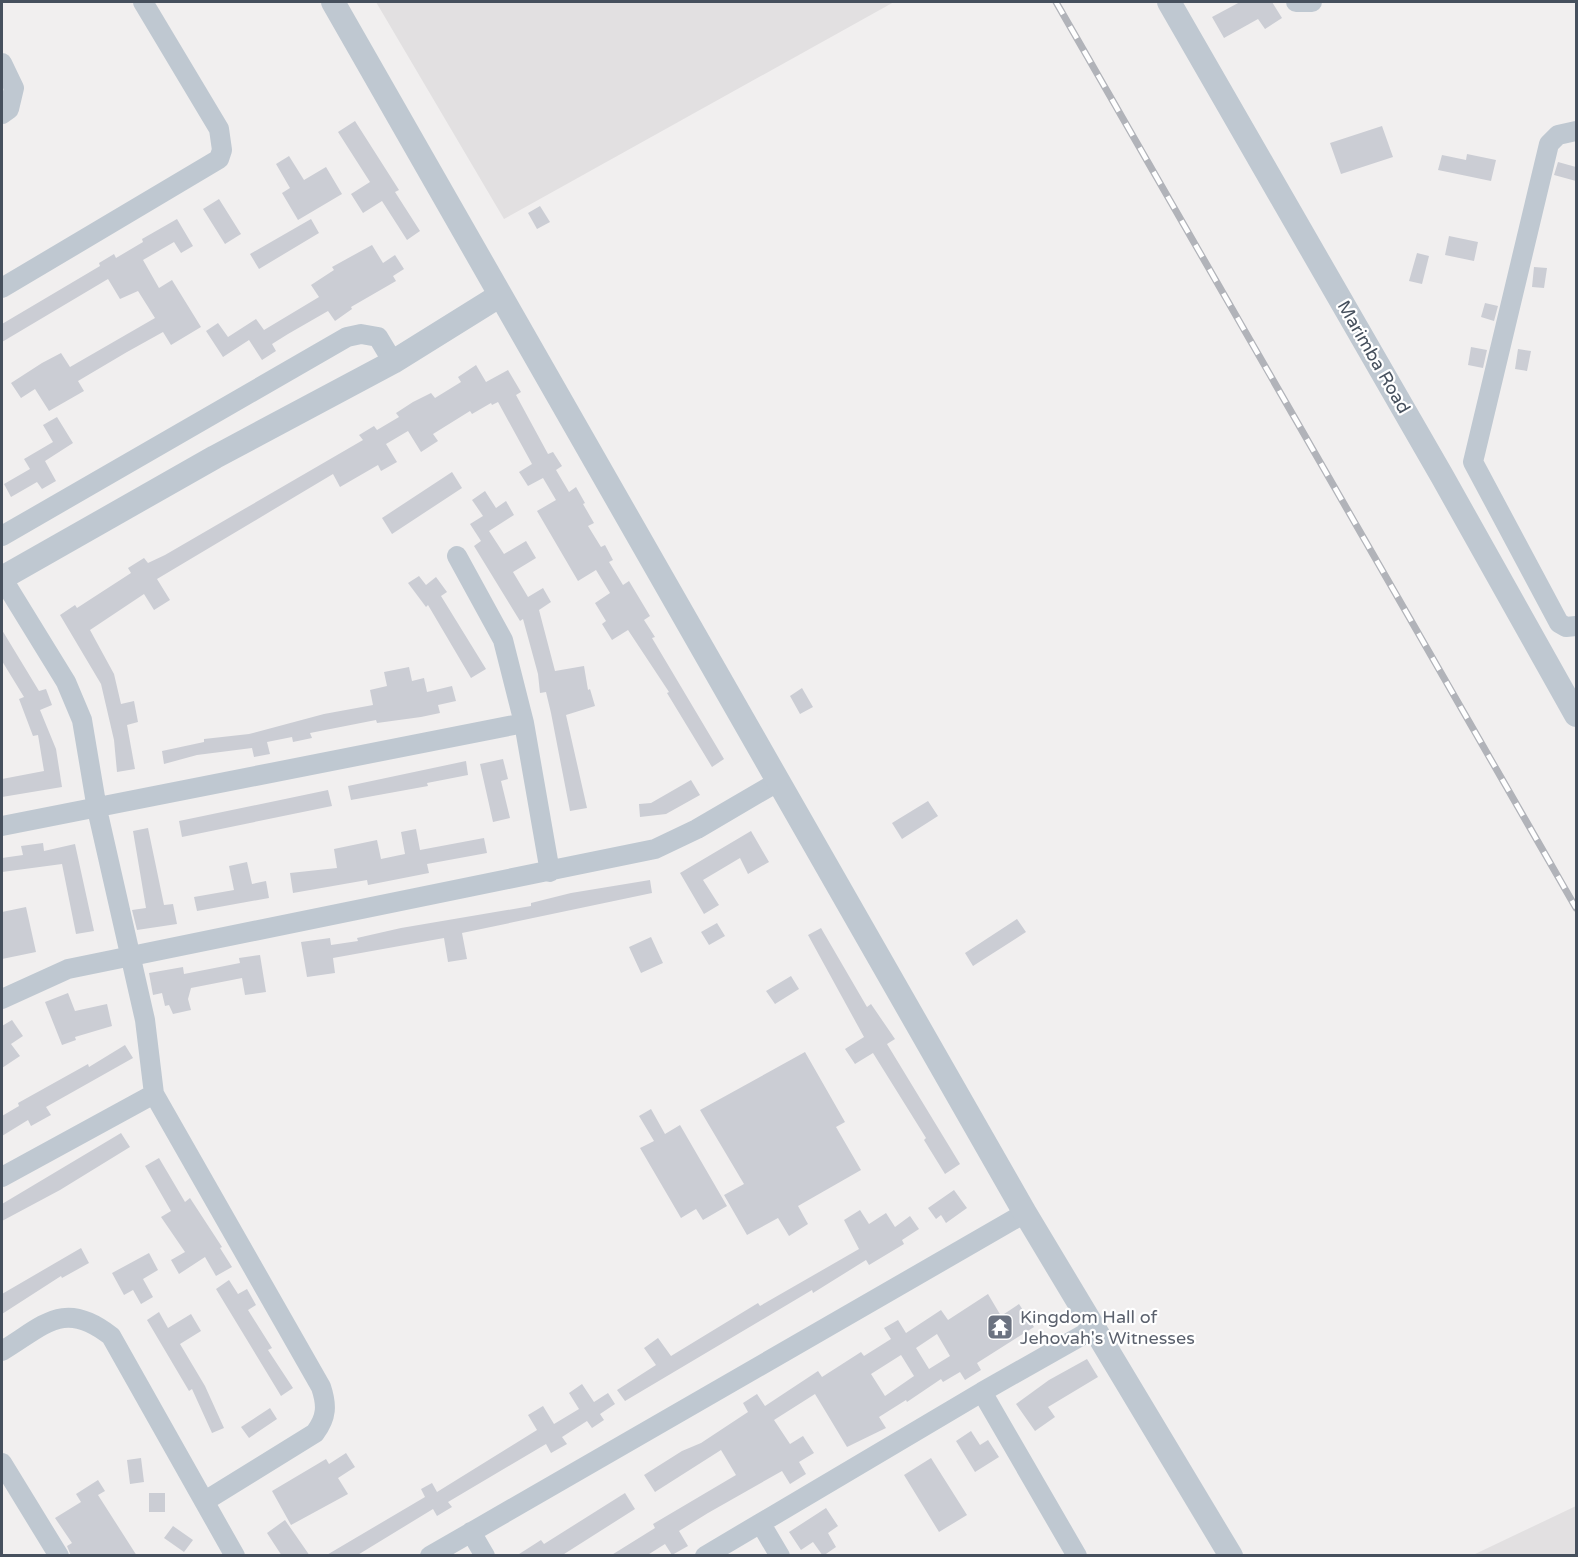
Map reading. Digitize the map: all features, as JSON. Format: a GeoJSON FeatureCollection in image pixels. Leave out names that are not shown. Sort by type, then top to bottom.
{"type":"FeatureCollection","features":[{"type":"Feature","properties":{"kind":"street"},"geometry":{"type":"LineString","coordinates":[[2,288],[219,159],[222,150],[219,129],[143,2]]}},
{"type":"Feature","properties":{"kind":"street"},"geometry":{"type":"LineString","coordinates":[[333,2],[1025,1213],[1231,1556]]}},
{"type":"Feature","properties":{"kind":"street","name":"Marimba Road"},"geometry":{"type":"LineString","coordinates":[[1169,2],[1442,476],[1576,715]]}},
{"type":"Feature","properties":{"kind":"street"},"geometry":{"type":"LineString","coordinates":[[1296,2],[1312,2]]}},
{"type":"Feature","properties":{"kind":"street"},"geometry":{"type":"LineString","coordinates":[[2,63],[14,88],[9,110],[2,114]]}},
{"type":"Feature","properties":{"kind":"street"},"geometry":{"type":"LineString","coordinates":[[1576,132],[1558,135],[1549,144],[1473,462],[1559,623],[1566,627],[1576,626]]}},
{"type":"Feature","properties":{"kind":"street"},"geometry":{"type":"LineString","coordinates":[[205,1501],[315,1433],[324,1420],[326,1402],[321,1387],[154,1094],[145,1020],[132,954],[97,809],[82,720],[66,682],[2,578],[215,457],[393,362],[500,296]]}},
{"type":"Feature","properties":{"kind":"street"},"geometry":{"type":"LineString","coordinates":[[2,536],[347,337],[361,334],[378,337],[393,362]]}},
{"type":"Feature","properties":{"kind":"street"},"geometry":{"type":"LineString","coordinates":[[457,556],[503,640],[524,723],[550,872]]}},
{"type":"Feature","properties":{"kind":"street"},"geometry":{"type":"LineString","coordinates":[[2,826],[524,723]]}},
{"type":"Feature","properties":{"kind":"street"},"geometry":{"type":"LineString","coordinates":[[2,999],[49,975],[132,954],[550,872],[655,849],[670,843],[779,781]]}},
{"type":"Feature","properties":{"kind":"street"},"geometry":{"type":"LineString","coordinates":[[2,1178],[154,1094]]}},
{"type":"Feature","properties":{"kind":"street"},"geometry":{"type":"LineString","coordinates":[[430,1556],[1025,1213]]}},
{"type":"Feature","properties":{"kind":"street"},"geometry":{"type":"LineString","coordinates":[[2,1351],[58,1317],[78,1317],[95,1324],[111,1336],[236,1556]]}},
{"type":"Feature","properties":{"kind":"street"},"geometry":{"type":"LineString","coordinates":[[705,1556],[1095,1328]]}},
{"type":"Feature","properties":{"kind":"street"},"geometry":{"type":"LineString","coordinates":[[982,1392],[1077,1556]]}},
{"type":"Feature","properties":{"kind":"street"},"geometry":{"type":"LineString","coordinates":[[2,1464],[59,1556]]}},
{"type":"Feature","properties":{"kind":"street"},"geometry":{"type":"LineString","coordinates":[[761,1524],[780,1556]]}},
{"type":"Feature","properties":{"kind":"street"},"geometry":{"type":"LineString","coordinates":[[471,1532],[485,1556]]}},
{"type":"Feature","properties":{"kind":"shaded area"},"geometry":{"type":"Polygon","coordinates":[[[376,2],[894,2],[504,219],[376,2]]]}},
{"type":"Feature","properties":{"kind":"shaded area"},"geometry":{"type":"Polygon","coordinates":[[[1576,1506],[1576,1555],[1473,1555],[1576,1506]]]}},
{"type":"Feature","properties":{"kind":"building"},"geometry":{"type":"Polygon","coordinates":[[[1240,2],[1272,2],[1282,18],[1265,29],[1258,19],[1224,38],[1212,17],[1240,2]]]}},
{"type":"Feature","properties":{"kind":"building"},"geometry":{"type":"Polygon","coordinates":[[[355,121],[399,190],[395,192],[420,231],[407,240],[382,201],[363,213],[351,194],[370,182],[338,132],[355,121]]]}},
{"type":"Feature","properties":{"kind":"building"},"geometry":{"type":"Polygon","coordinates":[[[1382,126],[1393,157],[1341,174],[1330,143],[1382,126]]]}},
{"type":"Feature","properties":{"kind":"building"},"geometry":{"type":"Polygon","coordinates":[[[1467,154],[1496,160],[1491,181],[1438,170],[1442,155],[1466,160],[1467,154]]]}},
{"type":"Feature","properties":{"kind":"building"},"geometry":{"type":"Polygon","coordinates":[[[289,156],[304,180],[326,167],[342,194],[298,220],[282,193],[290,188],[276,164],[289,156]]]}},
{"type":"Feature","properties":{"kind":"building"},"geometry":{"type":"Polygon","coordinates":[[[1558,162],[1576,167],[1576,181],[1554,175],[1558,162]]]}},
{"type":"Feature","properties":{"kind":"building"},"geometry":{"type":"Polygon","coordinates":[[[219,199],[241,234],[225,244],[203,209],[219,199]]]}},
{"type":"Feature","properties":{"kind":"building"},"geometry":{"type":"Polygon","coordinates":[[[540,206],[550,222],[537,229],[528,213],[540,206]]]}},
{"type":"Feature","properties":{"kind":"building"},"geometry":{"type":"Polygon","coordinates":[[[177,219],[193,246],[181,253],[174,242],[143,260],[159,288],[172,280],[201,327],[171,345],[163,332],[78,381],[84,391],[49,411],[35,389],[21,398],[11,383],[42,363],[61,353],[70,367],[155,318],[138,291],[120,299],[108,279],[2,342],[2,324],[100,266],[99,263],[114,254],[116,258],[143,242],[142,239],[177,219]]]}},
{"type":"Feature","properties":{"kind":"building"},"geometry":{"type":"Polygon","coordinates":[[[311,219],[319,233],[259,269],[250,254],[311,219]]]}},
{"type":"Feature","properties":{"kind":"building"},"geometry":{"type":"Polygon","coordinates":[[[1449,236],[1478,242],[1474,261],[1445,255],[1449,236]]]}},
{"type":"Feature","properties":{"kind":"building"},"geometry":{"type":"Polygon","coordinates":[[[372,245],[383,263],[395,255],[404,269],[393,276],[396,281],[351,307],[352,309],[335,321],[328,311],[288,334],[272,344],[276,351],[262,360],[249,340],[223,357],[206,331],[218,323],[228,337],[256,319],[264,330],[319,297],[311,285],[334,270],[332,267],[372,245]]]}},
{"type":"Feature","properties":{"kind":"building"},"geometry":{"type":"Polygon","coordinates":[[[1417,253],[1429,256],[1422,284],[1409,281],[1417,253]]]}},
{"type":"Feature","properties":{"kind":"building"},"geometry":{"type":"Polygon","coordinates":[[[1534,267],[1547,268],[1544,288],[1532,287],[1534,267]]]}},
{"type":"Feature","properties":{"kind":"building"},"geometry":{"type":"Polygon","coordinates":[[[1485,303],[1498,306],[1494,321],[1481,317],[1485,303]]]}},
{"type":"Feature","properties":{"kind":"building"},"geometry":{"type":"Polygon","coordinates":[[[1471,347],[1487,350],[1483,368],[1468,365],[1471,347]]]}},
{"type":"Feature","properties":{"kind":"building"},"geometry":{"type":"Polygon","coordinates":[[[1518,349],[1531,351],[1527,371],[1515,369],[1518,349]]]}},
{"type":"Feature","properties":{"kind":"building"},"geometry":{"type":"Polygon","coordinates":[[[476,365],[486,382],[508,370],[521,392],[516,395],[548,454],[553,452],[562,466],[556,470],[569,492],[576,487],[594,523],[588,526],[601,547],[605,545],[613,560],[609,562],[623,585],[629,581],[650,616],[644,620],[655,637],[652,638],[724,759],[712,767],[667,693],[669,692],[628,630],[612,640],[602,624],[606,621],[595,603],[610,593],[596,570],[578,581],[537,511],[556,500],[543,478],[528,486],[519,472],[532,464],[498,402],[492,405],[491,403],[472,414],[470,411],[433,434],[438,441],[421,452],[408,431],[386,444],[397,462],[381,471],[378,465],[340,487],[333,474],[157,579],[170,600],[154,610],[144,594],[90,630],[114,674],[121,704],[134,701],[138,722],[127,725],[135,769],[117,772],[114,740],[101,684],[60,615],[75,605],[77,608],[131,573],[128,568],[144,558],[148,563],[165,555],[363,440],[359,435],[374,426],[377,430],[399,417],[396,413],[413,402],[431,393],[435,398],[461,382],[458,377],[476,365]]]}},
{"type":"Feature","properties":{"kind":"building"},"geometry":{"type":"Polygon","coordinates":[[[57,417],[73,443],[45,461],[56,481],[42,489],[37,482],[11,497],[4,484],[30,469],[24,459],[53,442],[43,425],[57,417]]]}},
{"type":"Feature","properties":{"kind":"building"},"geometry":{"type":"Polygon","coordinates":[[[452,472],[462,488],[392,534],[382,518],[452,472]]]}},
{"type":"Feature","properties":{"kind":"building"},"geometry":{"type":"Polygon","coordinates":[[[485,491],[496,508],[506,501],[514,515],[489,531],[504,554],[526,541],[536,558],[513,572],[528,597],[543,588],[551,602],[539,610],[555,671],[584,666],[588,690],[590,689],[595,706],[566,715],[587,808],[570,811],[546,692],[540,693],[538,674],[523,619],[520,621],[474,546],[481,541],[470,524],[483,516],[472,500],[485,491]]]}},
{"type":"Feature","properties":{"kind":"building"},"geometry":{"type":"Polygon","coordinates":[[[419,576],[426,585],[436,577],[447,592],[441,596],[486,669],[471,678],[428,605],[426,607],[408,583],[419,576]]]}},
{"type":"Feature","properties":{"kind":"building"},"geometry":{"type":"Polygon","coordinates":[[[2,630],[39,691],[46,689],[52,705],[40,710],[56,749],[62,787],[2,797],[2,779],[44,771],[38,735],[33,736],[19,699],[24,697],[2,661],[2,630]]]}},
{"type":"Feature","properties":{"kind":"building"},"geometry":{"type":"Polygon","coordinates":[[[409,667],[412,681],[424,678],[427,692],[452,686],[456,701],[438,705],[440,713],[377,723],[376,720],[310,733],[312,738],[293,742],[292,737],[267,742],[270,754],[254,757],[252,748],[197,755],[164,764],[162,751],[204,742],[204,739],[249,734],[324,714],[373,705],[370,690],[387,686],[384,672],[409,667]]]}},
{"type":"Feature","properties":{"kind":"building"},"geometry":{"type":"Polygon","coordinates":[[[802,688],[813,707],[800,714],[790,696],[802,688]]]}},
{"type":"Feature","properties":{"kind":"building"},"geometry":{"type":"Polygon","coordinates":[[[503,759],[508,779],[501,781],[510,818],[493,822],[480,764],[503,759]]]}},
{"type":"Feature","properties":{"kind":"building"},"geometry":{"type":"Polygon","coordinates":[[[466,761],[468,775],[427,783],[428,786],[351,800],[348,786],[466,761]]]}},
{"type":"Feature","properties":{"kind":"building"},"geometry":{"type":"Polygon","coordinates":[[[691,780],[700,795],[666,814],[640,817],[639,804],[651,803],[691,780]]]}},
{"type":"Feature","properties":{"kind":"building"},"geometry":{"type":"Polygon","coordinates":[[[328,790],[332,806],[182,837],[179,821],[328,790]]]}},
{"type":"Feature","properties":{"kind":"building"},"geometry":{"type":"Polygon","coordinates":[[[928,801],[938,816],[902,839],[892,823],[928,801]]]}},
{"type":"Feature","properties":{"kind":"building"},"geometry":{"type":"Polygon","coordinates":[[[148,828],[164,905],[173,904],[177,924],[137,930],[132,910],[146,908],[133,831],[148,828]]]}},
{"type":"Feature","properties":{"kind":"building"},"geometry":{"type":"Polygon","coordinates":[[[416,829],[420,850],[484,838],[487,853],[427,864],[429,873],[368,885],[367,880],[293,893],[290,873],[337,868],[334,849],[377,840],[381,859],[405,854],[401,832],[416,829]]]}},
{"type":"Feature","properties":{"kind":"building"},"geometry":{"type":"Polygon","coordinates":[[[751,831],[769,862],[748,874],[740,858],[703,880],[719,905],[704,914],[680,873],[751,831]]]}},
{"type":"Feature","properties":{"kind":"building"},"geometry":{"type":"Polygon","coordinates":[[[43,843],[44,851],[75,844],[94,931],[76,934],[62,864],[2,872],[2,858],[23,855],[21,846],[43,843]]]}},
{"type":"Feature","properties":{"kind":"building"},"geometry":{"type":"Polygon","coordinates":[[[247,862],[252,884],[266,881],[269,898],[197,911],[194,897],[234,890],[229,866],[247,862]]]}},
{"type":"Feature","properties":{"kind":"building"},"geometry":{"type":"Polygon","coordinates":[[[650,880],[652,893],[462,933],[467,959],[448,962],[444,938],[333,958],[335,973],[307,977],[301,942],[330,938],[331,945],[358,941],[357,938],[401,928],[531,906],[531,903],[571,893],[650,880]]]}},
{"type":"Feature","properties":{"kind":"building"},"geometry":{"type":"Polygon","coordinates":[[[26,907],[36,952],[2,959],[2,912],[26,907]]]}},
{"type":"Feature","properties":{"kind":"building"},"geometry":{"type":"Polygon","coordinates":[[[1017,919],[1026,932],[973,966],[965,953],[1017,919]]]}},
{"type":"Feature","properties":{"kind":"building"},"geometry":{"type":"Polygon","coordinates":[[[717,923],[725,936],[709,945],[701,932],[717,923]]]}},
{"type":"Feature","properties":{"kind":"building"},"geometry":{"type":"Polygon","coordinates":[[[821,928],[867,1007],[871,1004],[895,1039],[887,1044],[960,1164],[945,1174],[924,1140],[926,1138],[873,1053],[855,1064],[845,1049],[864,1037],[808,935],[821,928]]]}},
{"type":"Feature","properties":{"kind":"building"},"geometry":{"type":"Polygon","coordinates":[[[651,937],[663,963],[641,973],[629,947],[651,937]]]}},
{"type":"Feature","properties":{"kind":"building"},"geometry":{"type":"Polygon","coordinates":[[[260,955],[266,992],[245,995],[242,978],[191,988],[188,999],[191,1010],[173,1014],[169,1005],[165,1006],[162,993],[153,995],[149,973],[183,967],[184,974],[240,963],[239,958],[260,955]]]}},
{"type":"Feature","properties":{"kind":"building"},"geometry":{"type":"Polygon","coordinates":[[[791,976],[799,989],[775,1004],[766,991],[791,976]]]}},
{"type":"Feature","properties":{"kind":"building"},"geometry":{"type":"Polygon","coordinates":[[[68,993],[75,1011],[107,1004],[112,1026],[75,1037],[76,1040],[62,1045],[45,1002],[68,993]]]}},
{"type":"Feature","properties":{"kind":"building"},"geometry":{"type":"Polygon","coordinates":[[[12,1020],[23,1036],[11,1044],[20,1056],[2,1068],[2,1026],[12,1020]]]}},
{"type":"Feature","properties":{"kind":"building"},"geometry":{"type":"Polygon","coordinates":[[[125,1045],[133,1058],[46,1107],[51,1115],[31,1126],[28,1120],[2,1136],[2,1116],[19,1106],[18,1103],[88,1064],[89,1067],[125,1045]]]}},
{"type":"Feature","properties":{"kind":"building"},"geometry":{"type":"Polygon","coordinates":[[[805,1052],[845,1122],[836,1127],[861,1170],[798,1206],[808,1224],[789,1236],[778,1218],[747,1235],[724,1195],[744,1184],[700,1110],[805,1052]]]}},
{"type":"Feature","properties":{"kind":"building"},"geometry":{"type":"Polygon","coordinates":[[[651,1109],[665,1134],[680,1125],[727,1206],[703,1220],[696,1209],[681,1218],[640,1148],[654,1141],[639,1116],[651,1109]]]}},
{"type":"Feature","properties":{"kind":"building"},"geometry":{"type":"Polygon","coordinates":[[[121,1133],[130,1147],[60,1190],[2,1221],[2,1204],[121,1133]]]}},
{"type":"Feature","properties":{"kind":"building"},"geometry":{"type":"Polygon","coordinates":[[[159,1158],[185,1202],[190,1198],[222,1247],[220,1248],[232,1267],[216,1276],[205,1257],[179,1274],[171,1260],[185,1252],[161,1217],[171,1211],[145,1166],[159,1158]]]}},
{"type":"Feature","properties":{"kind":"building"},"geometry":{"type":"Polygon","coordinates":[[[954,1190],[967,1208],[946,1223],[941,1215],[936,1219],[928,1208],[954,1190]]]}},
{"type":"Feature","properties":{"kind":"building"},"geometry":{"type":"Polygon","coordinates":[[[860,1210],[869,1224],[886,1213],[895,1227],[910,1216],[919,1229],[902,1240],[904,1244],[869,1265],[866,1260],[813,1293],[812,1290],[625,1401],[617,1390],[656,1365],[644,1348],[658,1338],[671,1356],[758,1303],[760,1306],[859,1249],[844,1220],[860,1210]]]}},
{"type":"Feature","properties":{"kind":"building"},"geometry":{"type":"Polygon","coordinates":[[[81,1248],[89,1263],[62,1278],[61,1276],[2,1314],[2,1294],[81,1248]]]}},
{"type":"Feature","properties":{"kind":"building"},"geometry":{"type":"Polygon","coordinates":[[[149,1253],[158,1270],[143,1279],[153,1297],[141,1304],[133,1290],[124,1295],[112,1273],[149,1253]]]}},
{"type":"Feature","properties":{"kind":"building"},"geometry":{"type":"Polygon","coordinates":[[[229,1280],[238,1294],[247,1289],[256,1305],[248,1310],[272,1348],[268,1350],[293,1388],[281,1396],[216,1289],[229,1280]]]}},
{"type":"Feature","properties":{"kind":"building"},"geometry":{"type":"Polygon","coordinates":[[[988,1294],[1001,1316],[1019,1304],[1034,1327],[977,1363],[981,1370],[965,1380],[960,1372],[943,1382],[941,1379],[907,1402],[906,1400],[879,1417],[886,1428],[847,1447],[815,1394],[774,1420],[790,1444],[803,1436],[814,1453],[799,1462],[806,1474],[790,1484],[782,1471],[708,1513],[679,1531],[688,1546],[672,1555],[665,1544],[646,1556],[610,1556],[655,1528],[653,1524],[736,1475],[721,1450],[655,1492],[644,1475],[682,1451],[701,1443],[748,1412],[743,1403],[757,1394],[765,1406],[818,1371],[822,1377],[861,1352],[864,1356],[891,1339],[884,1328],[898,1320],[906,1333],[941,1310],[948,1320],[988,1294]],[[937,1334],[916,1348],[929,1369],[950,1356],[937,1334]],[[901,1355],[871,1374],[885,1396],[914,1376],[901,1355]]]}},
{"type":"Feature","properties":{"kind":"building"},"geometry":{"type":"Polygon","coordinates":[[[159,1312],[168,1328],[191,1314],[201,1331],[180,1344],[205,1386],[224,1428],[212,1433],[192,1389],[189,1391],[147,1320],[159,1312]]]}},
{"type":"Feature","properties":{"kind":"building"},"geometry":{"type":"Polygon","coordinates":[[[1087,1359],[1098,1377],[1048,1407],[1055,1417],[1035,1431],[1016,1404],[1049,1380],[1087,1359]]]}},
{"type":"Feature","properties":{"kind":"building"},"geometry":{"type":"Polygon","coordinates":[[[582,1384],[594,1402],[608,1393],[615,1404],[600,1414],[604,1420],[592,1428],[587,1421],[562,1437],[567,1444],[551,1453],[546,1444],[448,1502],[452,1507],[437,1516],[433,1509],[356,1556],[325,1556],[425,1497],[421,1489],[432,1483],[437,1492],[537,1430],[528,1415],[543,1406],[554,1424],[579,1409],[569,1393],[582,1384]]]}},
{"type":"Feature","properties":{"kind":"building"},"geometry":{"type":"Polygon","coordinates":[[[270,1408],[277,1419],[249,1438],[241,1427],[270,1408]]]}},
{"type":"Feature","properties":{"kind":"building"},"geometry":{"type":"Polygon","coordinates":[[[971,1431],[980,1445],[988,1440],[999,1457],[975,1472],[956,1441],[971,1431]]]}},
{"type":"Feature","properties":{"kind":"building"},"geometry":{"type":"Polygon","coordinates":[[[346,1453],[355,1467],[338,1478],[348,1494],[291,1525],[272,1491],[326,1459],[329,1464],[346,1453]]]}},
{"type":"Feature","properties":{"kind":"building"},"geometry":{"type":"Polygon","coordinates":[[[141,1458],[144,1482],[130,1484],[127,1460],[141,1458]]]}},
{"type":"Feature","properties":{"kind":"building"},"geometry":{"type":"Polygon","coordinates":[[[931,1458],[967,1515],[939,1532],[904,1475],[931,1458]]]}},
{"type":"Feature","properties":{"kind":"building"},"geometry":{"type":"Polygon","coordinates":[[[98,1480],[105,1491],[98,1495],[137,1556],[71,1556],[67,1546],[72,1543],[55,1518],[81,1502],[76,1494],[98,1480]]]}},
{"type":"Feature","properties":{"kind":"building"},"geometry":{"type":"Polygon","coordinates":[[[149,1493],[165,1493],[165,1512],[149,1512],[149,1493]]]}},
{"type":"Feature","properties":{"kind":"building"},"geometry":{"type":"Polygon","coordinates":[[[625,1493],[635,1509],[561,1556],[516,1556],[541,1540],[544,1544],[625,1493]]]}},
{"type":"Feature","properties":{"kind":"building"},"geometry":{"type":"Polygon","coordinates":[[[826,1508],[838,1526],[828,1533],[836,1547],[823,1556],[813,1542],[801,1550],[789,1532],[826,1508]]]}},
{"type":"Feature","properties":{"kind":"building"},"geometry":{"type":"Polygon","coordinates":[[[285,1520],[310,1556],[282,1556],[267,1533],[285,1520]]]}},
{"type":"Feature","properties":{"kind":"building"},"geometry":{"type":"Polygon","coordinates":[[[173,1526],[193,1540],[184,1552],[164,1538],[173,1526]]]}},
{"type":"Feature","properties":{"kind":"railway"},"geometry":{"type":"LineString","coordinates":[[1056,2],[1576,908]]}},
{"type":"Feature","properties":{"kind":"place","name":"Kingdom Hall of Jehovah's Witnesses"},"geometry":{"type":"Point","coordinates":[1000,1327]}}]}
